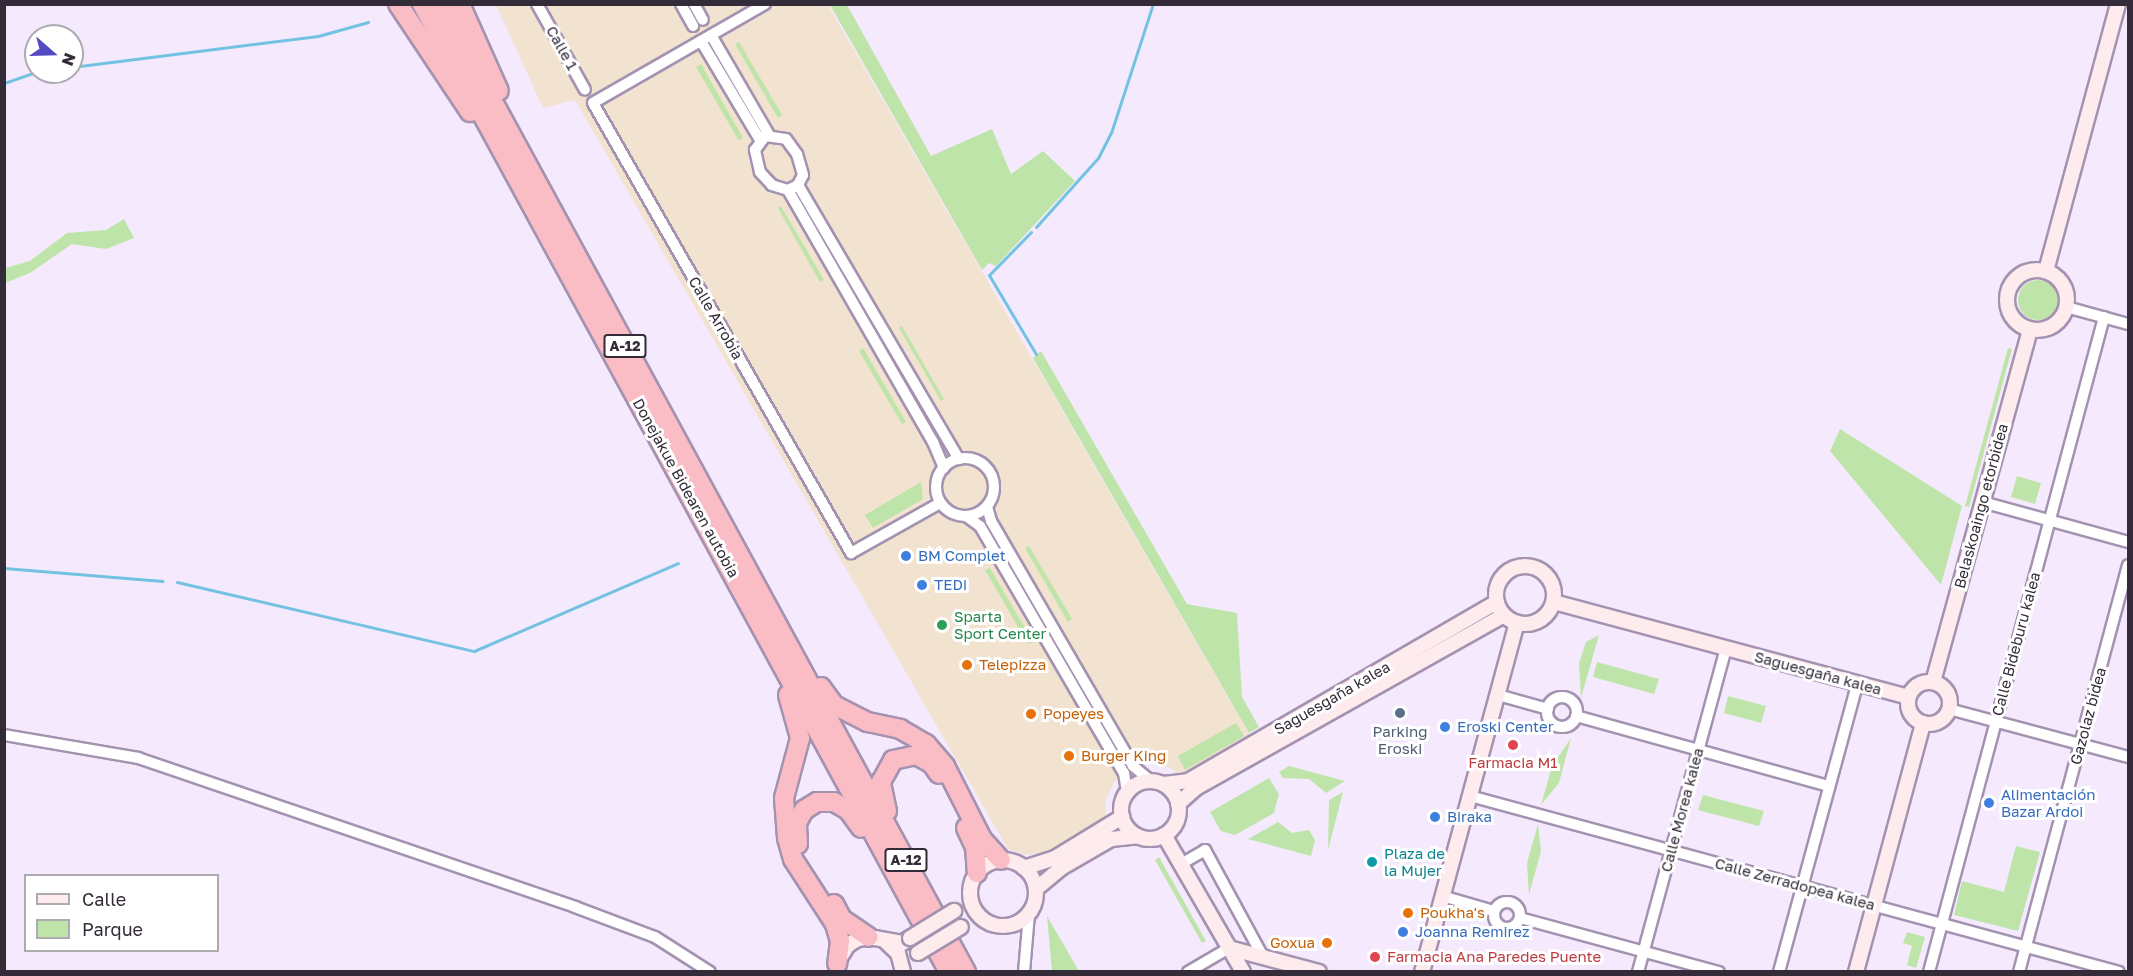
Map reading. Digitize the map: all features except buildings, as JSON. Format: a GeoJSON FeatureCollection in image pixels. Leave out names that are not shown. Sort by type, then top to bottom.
{"type":"FeatureCollection","features":[{"type":"Feature","properties":{"kind":"highway"},"geometry":{"type":"LineString","coordinates":[[398,4],[414,23]]}},
{"type":"Feature","properties":{"kind":"highway"},"geometry":{"type":"LineString","coordinates":[[404,4],[442,74],[480,125],[553,257],[567,270]]}},
{"type":"Feature","properties":{"kind":"highway","name":"Donejakue Bidearen autobia"},"geometry":{"type":"LineString","coordinates":[[422,4],[949,972]]}},
{"type":"Feature","properties":{"kind":"highway","name":"Donejakue Bidearen autobia"},"geometry":{"type":"LineString","coordinates":[[440,4],[759,587],[966,972]]}},
{"type":"Feature","properties":{"kind":"highway"},"geometry":{"type":"LineString","coordinates":[[460,4],[530,168]]}},
{"type":"Feature","properties":{"kind":"highway"},"geometry":{"type":"LineString","coordinates":[[759,587],[834,705],[868,722],[900,729],[936,754],[982,839],[1001,860]]}},
{"type":"Feature","properties":{"kind":"highway"},"geometry":{"type":"LineString","coordinates":[[753,610],[764,647],[795,713],[800,738],[783,798],[787,838],[793,858],[835,924],[840,941],[837,968]]}},
{"type":"Feature","properties":{"kind":"highway"},"geometry":{"type":"LineString","coordinates":[[925,894],[915,861],[882,799],[885,770],[901,756],[916,755],[932,764],[944,781],[975,847],[977,873]]}},
{"type":"Feature","properties":{"kind":"highway"},"geometry":{"type":"LineString","coordinates":[[876,938],[842,919],[796,840],[797,823],[804,810],[817,802],[834,802],[848,810],[898,880]]}},
{"type":"Feature","properties":{"kind":"street"},"geometry":{"type":"LineString","coordinates":[[681,4],[698,23],[694,4]]}},
{"type":"Feature","properties":{"kind":"street","name":"Calle Arrobia"},"geometry":{"type":"LineString","coordinates":[[765,4],[593,103],[851,553],[940,503]]}},
{"type":"Feature","properties":{"kind":"street"},"geometry":{"type":"LineString","coordinates":[[2046,271],[2118,4]]}},
{"type":"Feature","properties":{"kind":"street","name":"Calle 1"},"geometry":{"type":"LineString","coordinates":[[540,5],[585,90]]}},
{"type":"Feature","properties":{"kind":"street"},"geometry":{"type":"LineString","coordinates":[[706,38],[764,137]]}},
{"type":"Feature","properties":{"kind":"street"},"geometry":{"type":"LineString","coordinates":[[764,137],[786,139],[797,154],[803,175],[793,188]]}},
{"type":"Feature","properties":{"kind":"street"},"geometry":{"type":"LineString","coordinates":[[764,137],[755,150],[760,172],[772,185],[793,188]]}},
{"type":"Feature","properties":{"kind":"street"},"geometry":{"type":"LineString","coordinates":[[793,188],[959,459]]}},
{"type":"Feature","properties":{"kind":"street"},"geometry":{"type":"LineString","coordinates":[[793,188],[933,442],[944,468]]}},
{"type":"Feature","properties":{"kind":"street"},"geometry":{"type":"LineString","coordinates":[[2029,271],[2046,271],[2065,288],[2066,307],[2056,323],[2030,329],[2014,318],[2008,295],[2019,276],[2029,271]]}},
{"type":"Feature","properties":{"kind":"street"},"geometry":{"type":"LineString","coordinates":[[2066,307],[2128,324]]}},
{"type":"Feature","properties":{"kind":"street","name":"Calle Bideburu kalea"},"geometry":{"type":"LineString","coordinates":[[1929,972],[2104,317]]}},
{"type":"Feature","properties":{"kind":"street","name":"Belaskoaingo etorbidea"},"geometry":{"type":"LineString","coordinates":[[1934,682],[2030,329]]}},
{"type":"Feature","properties":{"kind":"street"},"geometry":{"type":"LineString","coordinates":[[1024,972],[1029,914],[1035,889],[1061,868],[1111,839],[1164,835],[1176,822],[1178,804],[1158,783],[1133,766],[991,521],[987,507],[994,491],[991,475],[978,461],[959,459],[944,468],[936,485],[940,503],[947,510],[966,516],[980,526],[1124,773],[1127,792]]}},
{"type":"Feature","properties":{"kind":"street"},"geometry":{"type":"LineString","coordinates":[[1982,502],[2128,542]]}},
{"type":"Feature","properties":{"kind":"street"},"geometry":{"type":"LineString","coordinates":[[966,516],[987,507]]}},
{"type":"Feature","properties":{"kind":"street","name":"Gazolaz bidea"},"geometry":{"type":"LineString","coordinates":[[2019,972],[2128,564]]}},
{"type":"Feature","properties":{"kind":"street"},"geometry":{"type":"LineString","coordinates":[[1523,566],[1547,576],[1553,588],[1554,602],[1539,621],[1517,623],[1504,615],[1497,602],[1496,590],[1504,575],[1523,566]]}},
{"type":"Feature","properties":{"kind":"street","name":"Saguesgaña kalea"},"geometry":{"type":"LineString","coordinates":[[1158,783],[1188,781],[1497,602]]}},
{"type":"Feature","properties":{"kind":"street","name":"Saguesgaña kalea"},"geometry":{"type":"LineString","coordinates":[[1554,602],[1908,698]]}},
{"type":"Feature","properties":{"kind":"street","name":"Saguesgaña kalea"},"geometry":{"type":"LineString","coordinates":[[1178,804],[1196,788],[1504,615]]}},
{"type":"Feature","properties":{"kind":"street"},"geometry":{"type":"LineString","coordinates":[[1422,972],[1517,623]]}},
{"type":"Feature","properties":{"kind":"street","name":"Calle Morea kalea"},"geometry":{"type":"LineString","coordinates":[[1638,972],[1725,648]]}},
{"type":"Feature","properties":{"kind":"street"},"geometry":{"type":"LineString","coordinates":[[1934,682],[1947,693],[1949,709],[1938,722],[1923,723],[1911,714],[1908,698],[1918,684],[1934,682]]}},
{"type":"Feature","properties":{"kind":"street"},"geometry":{"type":"LineString","coordinates":[[1779,972],[1857,684]]}},
{"type":"Feature","properties":{"kind":"street"},"geometry":{"type":"LineString","coordinates":[[1498,695],[1548,709]]}},
{"type":"Feature","properties":{"kind":"street"},"geometry":{"type":"LineString","coordinates":[[1566,698],[1573,703],[1576,716],[1567,726],[1558,726],[1550,722],[1548,709],[1552,701],[1566,698]]}},
{"type":"Feature","properties":{"kind":"street"},"geometry":{"type":"LineString","coordinates":[[1949,709],[2128,757]]}},
{"type":"Feature","properties":{"kind":"street"},"geometry":{"type":"LineString","coordinates":[[1576,716],[1829,786]]}},
{"type":"Feature","properties":{"kind":"street"},"geometry":{"type":"LineString","coordinates":[[1856,972],[1923,723]]}},
{"type":"Feature","properties":{"kind":"street"},"geometry":{"type":"LineString","coordinates":[[4,735],[149,762],[575,907],[656,937],[710,972]]}},
{"type":"Feature","properties":{"kind":"street"},"geometry":{"type":"LineString","coordinates":[[1138,837],[1126,826],[1121,806],[1127,792],[1136,784],[1158,783]]}},
{"type":"Feature","properties":{"kind":"street","name":"Calle Zerradopea kalea"},"geometry":{"type":"LineString","coordinates":[[1470,796],[2119,972]]}},
{"type":"Feature","properties":{"kind":"street"},"geometry":{"type":"LineString","coordinates":[[837,968],[848,945],[876,938],[902,943],[954,912],[970,897],[977,873],[1001,860],[1024,868],[1055,858],[1122,817]]}},
{"type":"Feature","properties":{"kind":"street"},"geometry":{"type":"LineString","coordinates":[[1164,835],[1243,972]]}},
{"type":"Feature","properties":{"kind":"street"},"geometry":{"type":"LineString","coordinates":[[1181,864],[1205,850],[1263,957]]}},
{"type":"Feature","properties":{"kind":"street"},"geometry":{"type":"LineString","coordinates":[[1024,868],[1035,889]]}},
{"type":"Feature","properties":{"kind":"street"},"geometry":{"type":"LineString","coordinates":[[1442,896],[1494,911]]}},
{"type":"Feature","properties":{"kind":"street"},"geometry":{"type":"LineString","coordinates":[[970,897],[978,915],[986,922]]}},
{"type":"Feature","properties":{"kind":"street"},"geometry":{"type":"LineString","coordinates":[[1512,902],[1518,907],[1520,918],[1515,925],[1504,928],[1496,923],[1494,911],[1499,903],[1512,902]]}},
{"type":"Feature","properties":{"kind":"street"},"geometry":{"type":"LineString","coordinates":[[876,938],[898,953],[903,967],[918,953],[961,927],[986,922],[1005,926],[1029,914]]}},
{"type":"Feature","properties":{"kind":"street"},"geometry":{"type":"LineString","coordinates":[[1520,918],[1719,972]]}},
{"type":"Feature","properties":{"kind":"street"},"geometry":{"type":"LineString","coordinates":[[1188,972],[1229,948],[1319,972]]}},
{"type":"Feature","properties":{"kind":"shaded area"},"geometry":{"type":"Polygon","coordinates":[[[496,5],[828,5],[1252,739],[1183,778],[1172,769],[1148,762],[1114,782],[1106,800],[1105,818],[1047,852],[1026,855],[1008,849],[575,100],[543,108],[496,5]]]}},
{"type":"Feature","properties":{"kind":"green space"},"geometry":{"type":"Polygon","coordinates":[[[830,5],[847,5],[931,156],[992,129],[1011,174],[1043,151],[1075,181],[996,266],[989,263],[982,270],[830,5]]]}},
{"type":"Feature","properties":{"kind":"green space"},"geometry":{"type":"Polygon","coordinates":[[[739,42],[782,115],[778,118],[735,44],[739,42]]]}},
{"type":"Feature","properties":{"kind":"green space"},"geometry":{"type":"Polygon","coordinates":[[[701,64],[743,138],[739,141],[696,67],[701,64]]]}},
{"type":"Feature","properties":{"kind":"green space"},"geometry":{"type":"Polygon","coordinates":[[[781,206],[824,280],[820,282],[778,208],[781,206]]]}},
{"type":"Feature","properties":{"kind":"green space"},"geometry":{"type":"Polygon","coordinates":[[[124,219],[134,238],[106,249],[72,244],[30,273],[5,283],[5,268],[30,261],[67,233],[106,230],[124,219]]]}},
{"type":"Feature","properties":{"kind":"green space"},"geometry":{"type":"Polygon","coordinates":[[[2038,280],[2046,281],[2052,286],[2057,292],[2057,308],[2052,314],[2046,319],[2038,320],[2030,319],[2024,314],[2019,308],[2018,300],[2019,292],[2024,286],[2030,281],[2038,280]]]}},
{"type":"Feature","properties":{"kind":"green space"},"geometry":{"type":"Polygon","coordinates":[[[902,326],[944,399],[941,401],[899,328],[902,326]]]}},
{"type":"Feature","properties":{"kind":"green space"},"geometry":{"type":"Polygon","coordinates":[[[863,348],[906,422],[902,424],[859,351],[863,348]]]}},
{"type":"Feature","properties":{"kind":"green space"},"geometry":{"type":"Polygon","coordinates":[[[2008,348],[2012,349],[1969,507],[1965,506],[2008,348]]]}},
{"type":"Feature","properties":{"kind":"green space"},"geometry":{"type":"Polygon","coordinates":[[[1041,351],[1187,604],[1237,613],[1242,697],[1259,727],[1249,733],[1033,358],[1041,351]]]}},
{"type":"Feature","properties":{"kind":"green space"},"geometry":{"type":"Polygon","coordinates":[[[1840,429],[1962,506],[1941,585],[1830,451],[1840,429]]]}},
{"type":"Feature","properties":{"kind":"green space"},"geometry":{"type":"Polygon","coordinates":[[[2017,476],[2041,483],[2035,504],[2011,497],[2017,476]]]}},
{"type":"Feature","properties":{"kind":"green space"},"geometry":{"type":"Polygon","coordinates":[[[921,482],[923,499],[873,528],[865,515],[921,482]]]}},
{"type":"Feature","properties":{"kind":"green space"},"geometry":{"type":"Polygon","coordinates":[[[1029,546],[1072,619],[1068,622],[1025,548],[1029,546]]]}},
{"type":"Feature","properties":{"kind":"green space"},"geometry":{"type":"Polygon","coordinates":[[[990,568],[1033,642],[1028,644],[985,570],[990,568]]]}},
{"type":"Feature","properties":{"kind":"green space"},"geometry":{"type":"Polygon","coordinates":[[[1599,635],[1581,698],[1579,663],[1586,642],[1599,635]]]}},
{"type":"Feature","properties":{"kind":"green space"},"geometry":{"type":"Polygon","coordinates":[[[1597,662],[1659,679],[1654,694],[1593,677],[1597,662]]]}},
{"type":"Feature","properties":{"kind":"green space"},"geometry":{"type":"Polygon","coordinates":[[[1728,696],[1766,706],[1761,723],[1724,713],[1728,696]]]}},
{"type":"Feature","properties":{"kind":"green space"},"geometry":{"type":"Polygon","coordinates":[[[1236,723],[1244,736],[1185,770],[1178,756],[1236,723]]]}},
{"type":"Feature","properties":{"kind":"green space"},"geometry":{"type":"Polygon","coordinates":[[[1571,738],[1559,783],[1541,805],[1552,766],[1571,738]]]}},
{"type":"Feature","properties":{"kind":"green space"},"geometry":{"type":"Polygon","coordinates":[[[1289,766],[1345,781],[1326,793],[1309,779],[1283,778],[1279,772],[1289,766]]]}},
{"type":"Feature","properties":{"kind":"green space"},"geometry":{"type":"Polygon","coordinates":[[[1269,778],[1279,794],[1274,813],[1235,835],[1221,831],[1210,812],[1269,778]]]}},
{"type":"Feature","properties":{"kind":"green space"},"geometry":{"type":"Polygon","coordinates":[[[1343,792],[1328,850],[1329,800],[1343,792]]]}},
{"type":"Feature","properties":{"kind":"green space"},"geometry":{"type":"Polygon","coordinates":[[[1703,795],[1764,811],[1759,826],[1698,810],[1703,795]]]}},
{"type":"Feature","properties":{"kind":"green space"},"geometry":{"type":"Polygon","coordinates":[[[1278,822],[1292,833],[1309,830],[1315,840],[1311,856],[1248,839],[1278,822]]]}},
{"type":"Feature","properties":{"kind":"green space"},"geometry":{"type":"Polygon","coordinates":[[[1538,824],[1541,851],[1529,895],[1527,863],[1538,824]]]}},
{"type":"Feature","properties":{"kind":"green space"},"geometry":{"type":"Polygon","coordinates":[[[2016,846],[2040,852],[2018,931],[1954,915],[1962,881],[2004,892],[2016,846]]]}},
{"type":"Feature","properties":{"kind":"green space"},"geometry":{"type":"Polygon","coordinates":[[[1159,857],[1206,941],[1202,943],[1155,860],[1159,857]]]}},
{"type":"Feature","properties":{"kind":"green space"},"geometry":{"type":"Polygon","coordinates":[[[1047,916],[1079,971],[1052,971],[1047,916]]]}},
{"type":"Feature","properties":{"kind":"green space"},"geometry":{"type":"Polygon","coordinates":[[[1907,932],[1925,937],[1916,968],[1907,965],[1912,946],[1903,943],[1907,932]]]}},
{"type":"Feature","properties":{"kind":"waterway"},"geometry":{"type":"LineString","coordinates":[[1036,227],[1098,158],[1111,133],[1153,4]]}},
{"type":"Feature","properties":{"kind":"waterway"},"geometry":{"type":"LineString","coordinates":[[84,65],[318,36],[368,22]]}},
{"type":"Feature","properties":{"kind":"waterway"},"geometry":{"type":"LineString","coordinates":[[4,83],[24,76]]}},
{"type":"Feature","properties":{"kind":"waterway"},"geometry":{"type":"LineString","coordinates":[[1031,232],[989,275],[1036,354]]}},
{"type":"Feature","properties":{"kind":"waterway"},"geometry":{"type":"LineString","coordinates":[[177,582],[474,651],[678,563]]}},
{"type":"Feature","properties":{"kind":"waterway"},"geometry":{"type":"LineString","coordinates":[[4,568],[162,581]]}},
{"type":"Feature","properties":{"kind":"place","name":"BM Complet"},"geometry":{"type":"Point","coordinates":[906,556]}},
{"type":"Feature","properties":{"kind":"place","name":"TEDi"},"geometry":{"type":"Point","coordinates":[922,585]}},
{"type":"Feature","properties":{"kind":"place","name":"Sparta Sport Center"},"geometry":{"type":"Point","coordinates":[942,625]}},
{"type":"Feature","properties":{"kind":"place","name":"Telepizza"},"geometry":{"type":"Point","coordinates":[967,665]}},
{"type":"Feature","properties":{"kind":"place","name":"Parking Eroski"},"geometry":{"type":"Point","coordinates":[1400,713]}},
{"type":"Feature","properties":{"kind":"place","name":"Popeyes"},"geometry":{"type":"Point","coordinates":[1031,714]}},
{"type":"Feature","properties":{"kind":"place","name":"Eroski Center"},"geometry":{"type":"Point","coordinates":[1445,727]}},
{"type":"Feature","properties":{"kind":"place","name":"Farmacia M1"},"geometry":{"type":"Point","coordinates":[1513,745]}},
{"type":"Feature","properties":{"kind":"place","name":"Burger King"},"geometry":{"type":"Point","coordinates":[1069,756]}},
{"type":"Feature","properties":{"kind":"place","name":"Alimentación Bazar Ardoi"},"geometry":{"type":"Point","coordinates":[1989,803]}},
{"type":"Feature","properties":{"kind":"place","name":"Biraka"},"geometry":{"type":"Point","coordinates":[1435,817]}},
{"type":"Feature","properties":{"kind":"place","name":"Plaza de la Mujer"},"geometry":{"type":"Point","coordinates":[1372,862]}},
{"type":"Feature","properties":{"kind":"place","name":"Poukha's"},"geometry":{"type":"Point","coordinates":[1408,913]}},
{"type":"Feature","properties":{"kind":"place","name":"Joanna Remirez"},"geometry":{"type":"Point","coordinates":[1403,932]}},
{"type":"Feature","properties":{"kind":"place","name":"Goxua"},"geometry":{"type":"Point","coordinates":[1327,943]}},
{"type":"Feature","properties":{"kind":"place","name":"Farmacia Ana Paredes Puente"},"geometry":{"type":"Point","coordinates":[1375,957]}}]}
